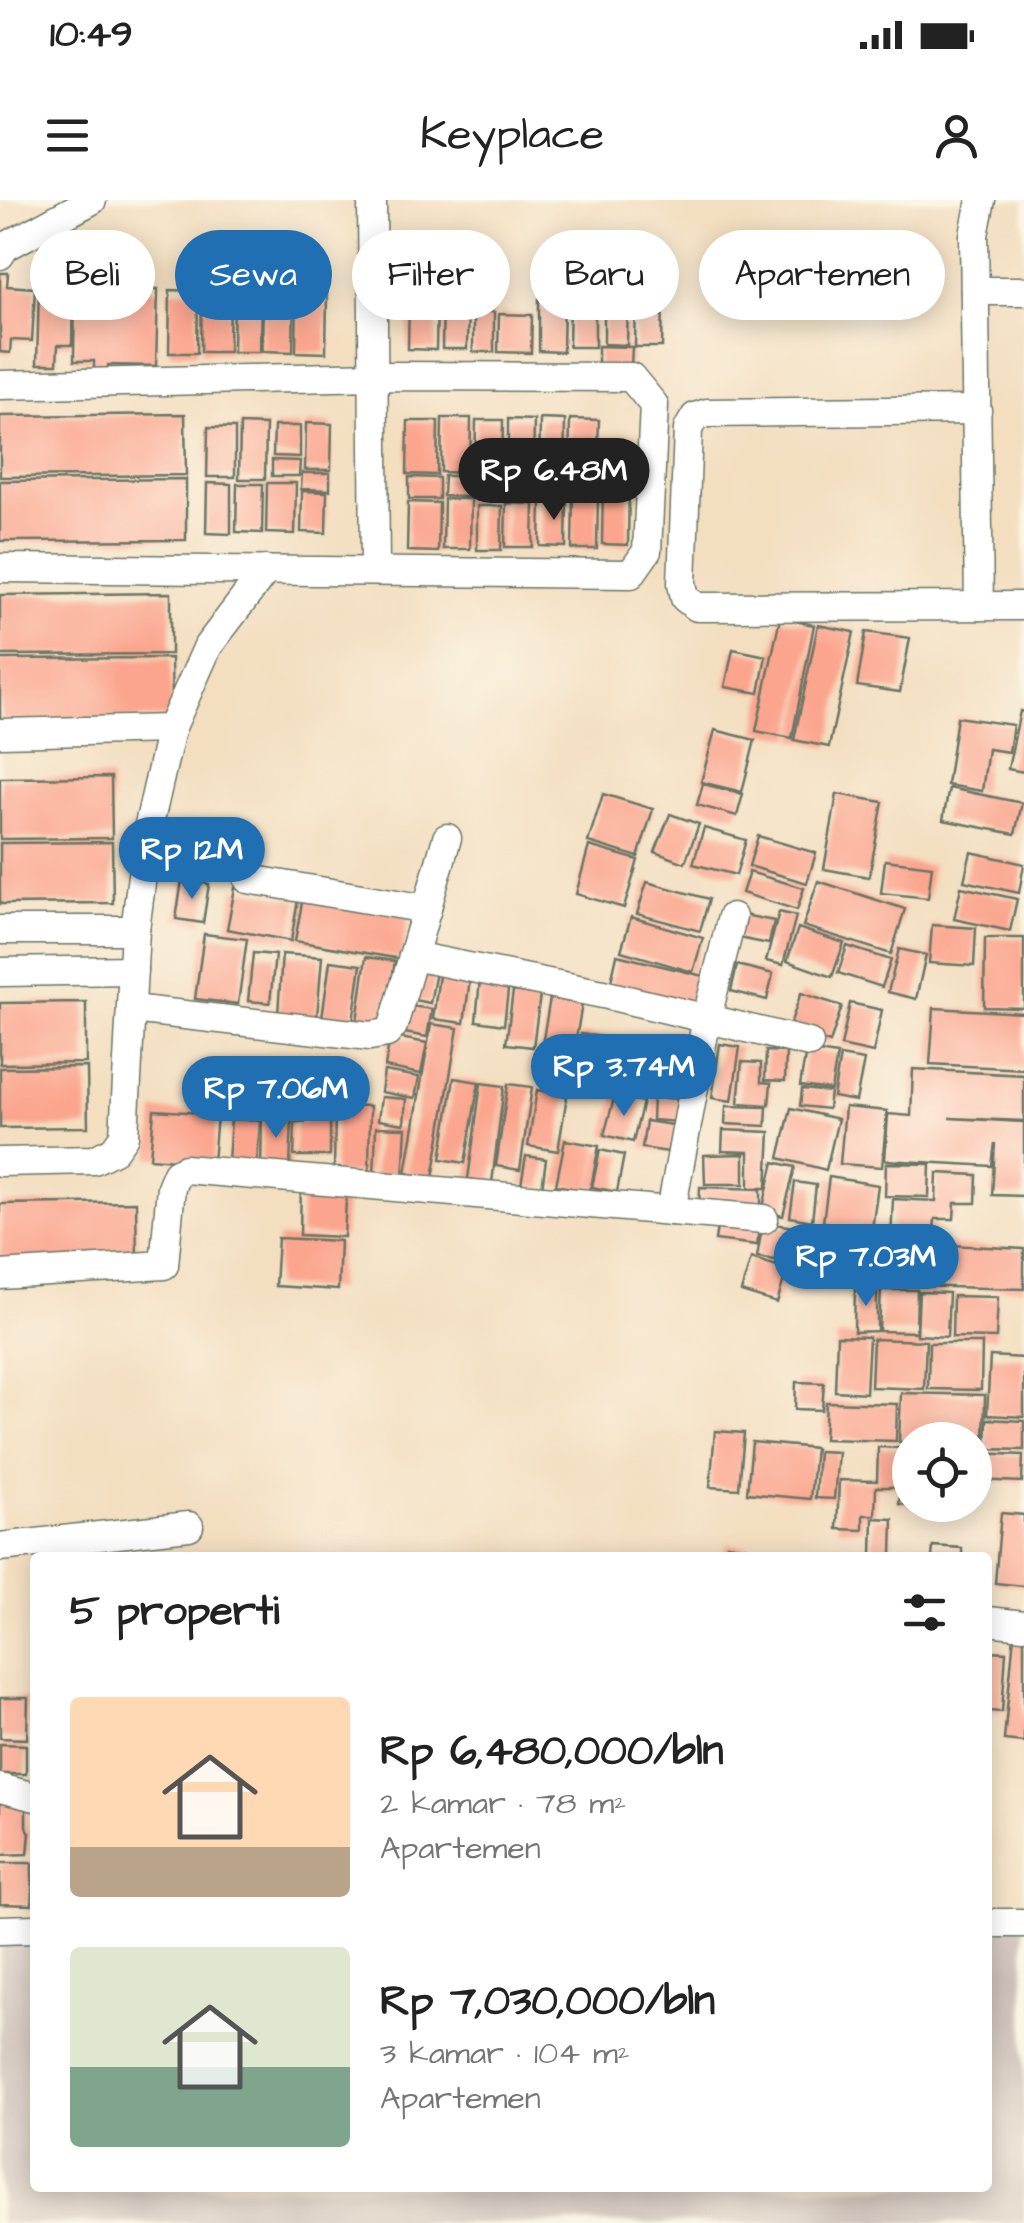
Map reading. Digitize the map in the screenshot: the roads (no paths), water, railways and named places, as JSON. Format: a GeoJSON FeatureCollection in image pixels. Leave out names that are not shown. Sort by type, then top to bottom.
{"type":"FeatureCollection","features":[{"type":"Feature","properties":{"kind":"street"},"geometry":{"type":"LineString","coordinates":[[0,255],[4,246],[92,200]]}},
{"type":"Feature","properties":{"kind":"street"},"geometry":{"type":"LineString","coordinates":[[372,200],[375,570]]}},
{"type":"Feature","properties":{"kind":"street"},"geometry":{"type":"LineString","coordinates":[[978,606],[974,235],[981,200]]}},
{"type":"Feature","properties":{"kind":"street"},"geometry":{"type":"LineString","coordinates":[[975,291],[1024,291]]}},
{"type":"Feature","properties":{"kind":"street"},"geometry":{"type":"LineString","coordinates":[[0,384],[375,376],[631,377],[654,405],[647,550],[631,574],[0,568]]}},
{"type":"Feature","properties":{"kind":"street"},"geometry":{"type":"LineString","coordinates":[[977,410],[707,412],[695,417],[688,429],[682,583],[685,598],[697,607],[1024,606]]}},
{"type":"Feature","properties":{"kind":"street"},"geometry":{"type":"LineString","coordinates":[[0,1162],[94,1160],[114,1150],[124,1136],[135,930],[148,829],[170,729],[208,646],[266,570]]}},
{"type":"Feature","properties":{"kind":"street"},"geometry":{"type":"LineString","coordinates":[[0,732],[170,729]]}},
{"type":"Feature","properties":{"kind":"street"},"geometry":{"type":"LineString","coordinates":[[132,1008],[379,1036],[393,1026],[447,838]]}},
{"type":"Feature","properties":{"kind":"street"},"geometry":{"type":"LineString","coordinates":[[248,879],[427,909]]}},
{"type":"Feature","properties":{"kind":"street"},"geometry":{"type":"LineString","coordinates":[[672,1211],[707,1018],[732,917]]}},
{"type":"Feature","properties":{"kind":"street"},"geometry":{"type":"LineString","coordinates":[[0,930],[135,930]]}},
{"type":"Feature","properties":{"kind":"street"},"geometry":{"type":"LineString","coordinates":[[413,956],[707,1018],[809,1044]]}},
{"type":"Feature","properties":{"kind":"street"},"geometry":{"type":"LineString","coordinates":[[0,972],[133,970]]}},
{"type":"Feature","properties":{"kind":"street"},"geometry":{"type":"LineString","coordinates":[[0,1275],[164,1266],[172,1186],[177,1173],[185,1169],[764,1219]]}},
{"type":"Feature","properties":{"kind":"street"},"geometry":{"type":"LineString","coordinates":[[0,1547],[189,1526]]}},
{"type":"Feature","properties":{"kind":"street"},"geometry":{"type":"LineString","coordinates":[[992,1622],[1024,1625]]}},
{"type":"Feature","properties":{"kind":"street"},"geometry":{"type":"LineString","coordinates":[[0,1788],[30,1796]]}},
{"type":"Feature","properties":{"kind":"street"},"geometry":{"type":"LineString","coordinates":[[992,1923],[1024,1924]]}},
{"type":"Feature","properties":{"kind":"street"},"geometry":{"type":"LineString","coordinates":[[0,1930],[30,1929]]}}]}
